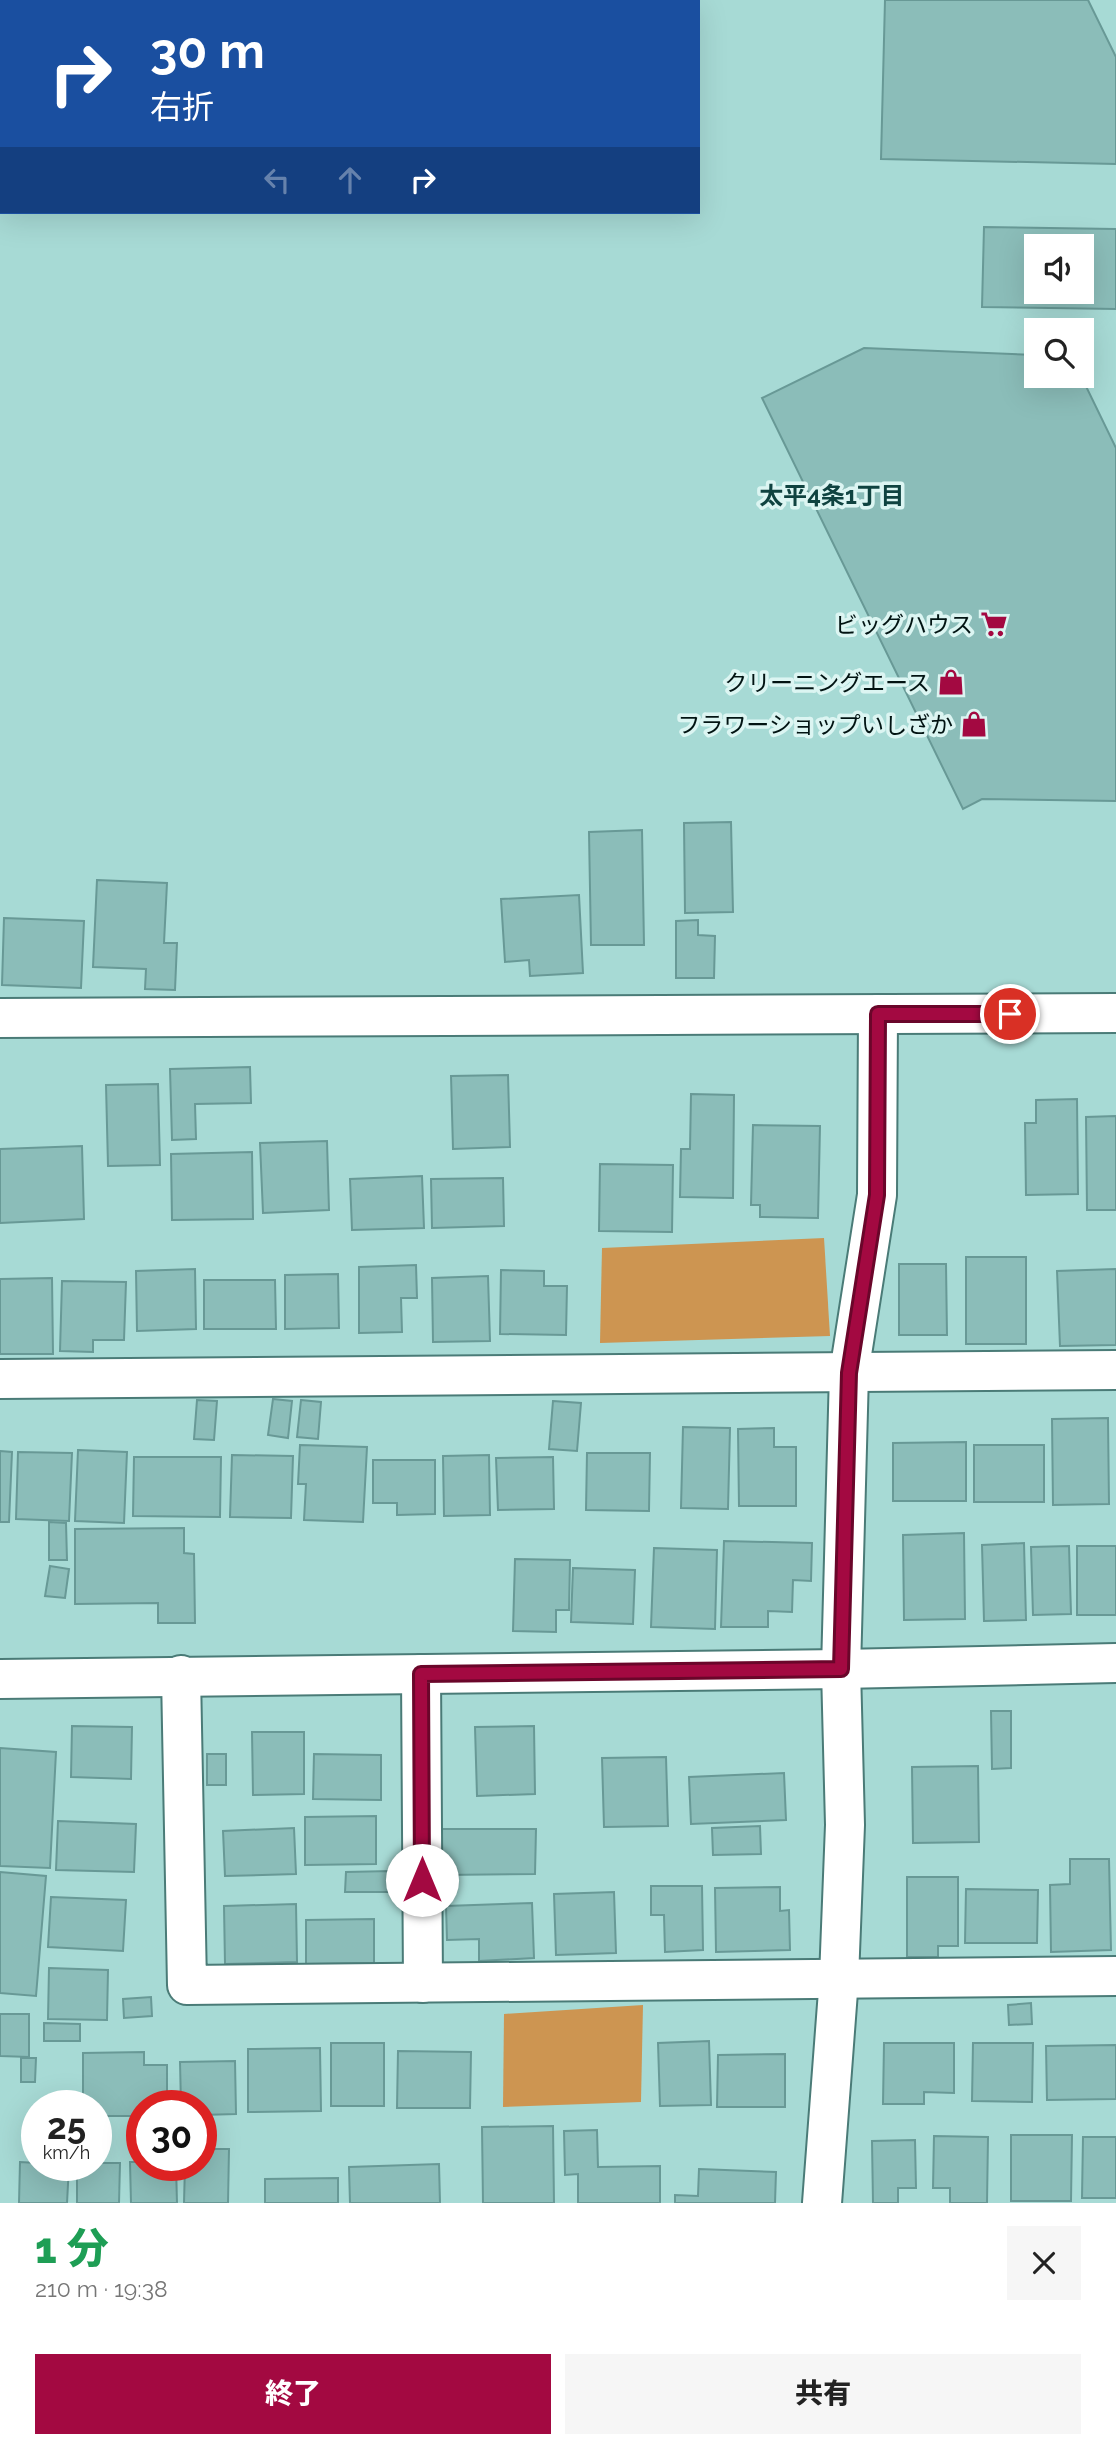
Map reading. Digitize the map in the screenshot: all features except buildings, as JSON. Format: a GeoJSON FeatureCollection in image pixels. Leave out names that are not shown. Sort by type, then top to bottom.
{"type":"FeatureCollection","features":[{"type":"Feature","properties":{"kind":"street"},"geometry":{"type":"LineString","coordinates":[[0,1018],[1116,1013]]}},
{"type":"Feature","properties":{"kind":"street"},"geometry":{"type":"LineString","coordinates":[[822,2203],[839,1978],[845,1825],[841,1669],[849,1373],[877,1195],[878,1014]]}},
{"type":"Feature","properties":{"kind":"street"},"geometry":{"type":"LineString","coordinates":[[0,1379],[1116,1370]]}},
{"type":"Feature","properties":{"kind":"street"},"geometry":{"type":"LineString","coordinates":[[0,1678],[841,1669],[1116,1663]]}},
{"type":"Feature","properties":{"kind":"street"},"geometry":{"type":"LineString","coordinates":[[421,1674],[423,1983]]}},
{"type":"Feature","properties":{"kind":"street"},"geometry":{"type":"LineString","coordinates":[[181,1675],[187,1985],[1116,1976]]}},
{"type":"Feature","properties":{"kind":"shaded area"},"geometry":{"type":"Polygon","coordinates":[[[824,1238],[830,1336],[600,1343],[602,1248],[824,1238]]]}},
{"type":"Feature","properties":{"kind":"shaded area"},"geometry":{"type":"Polygon","coordinates":[[[643,2005],[641,2102],[503,2107],[504,2014],[643,2005]]]}},
{"type":"Feature","properties":{"kind":"place","name":"ビッグハウス"},"geometry":{"type":"Point","coordinates":[994,624]}},
{"type":"Feature","properties":{"kind":"place","name":"クリーニングエース"},"geometry":{"type":"Point","coordinates":[951,682]}},
{"type":"Feature","properties":{"kind":"place","name":"フラワーショップいしざか"},"geometry":{"type":"Point","coordinates":[974,724]}},
{"type":"Feature","properties":{"kind":"district","name":"太平4条1丁目"},"geometry":{"type":"Point","coordinates":[832,495]}},
{"type":"Feature","properties":{"kind":"route"},"geometry":{"type":"LineString","coordinates":[[422,1880],[421,1674],[841,1669],[849,1373],[877,1195],[878,1014],[1010,1014]]}}]}
